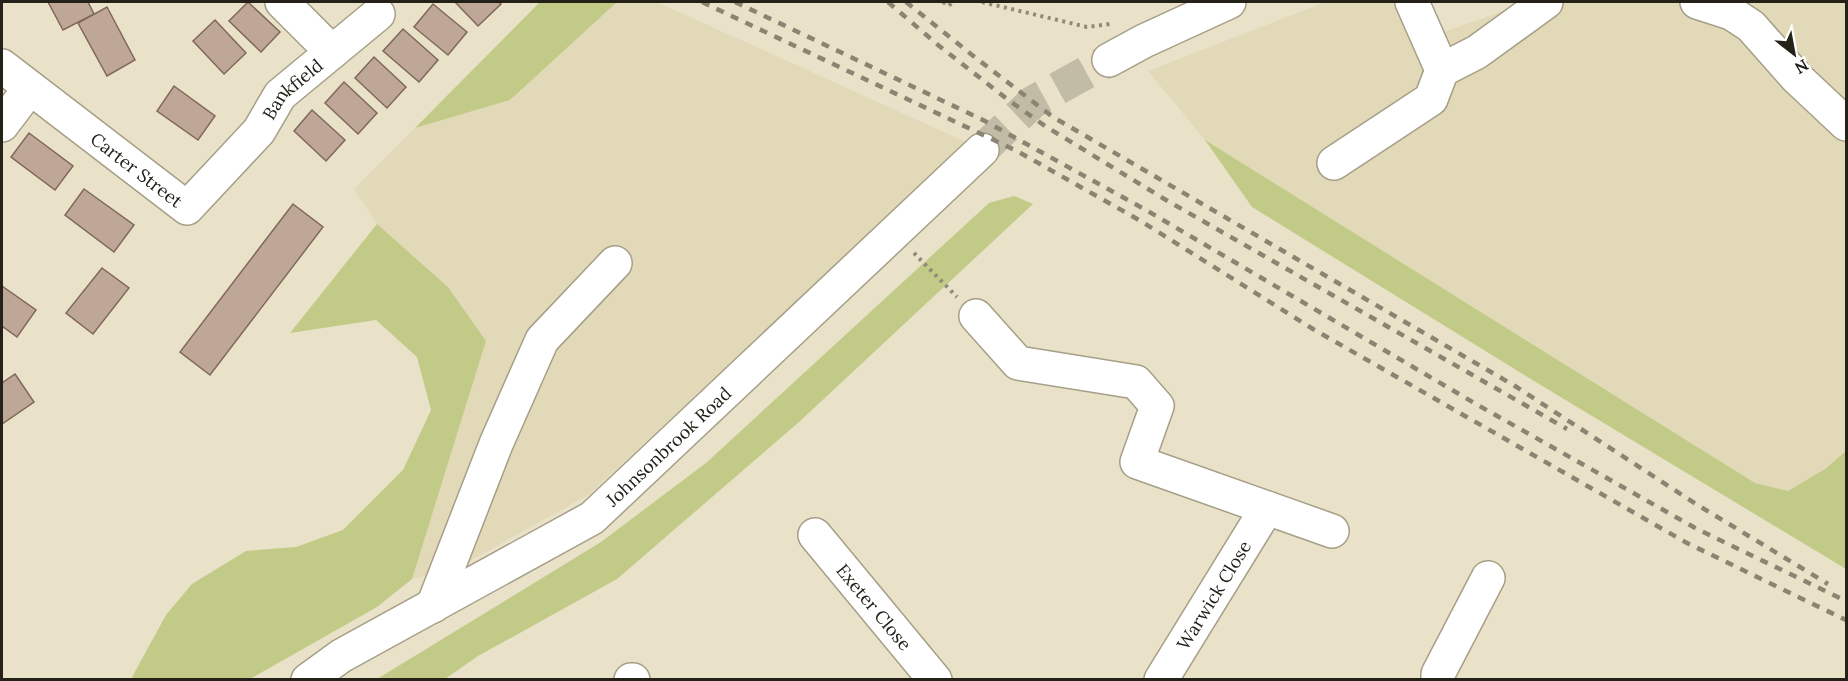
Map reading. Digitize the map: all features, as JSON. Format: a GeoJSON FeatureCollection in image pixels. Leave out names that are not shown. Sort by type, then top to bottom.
{"type":"FeatureCollection","features":[{"type":"Feature","properties":{"kind":"street","name":"Bankfield"},"geometry":{"type":"LineString","coordinates":[[282,2],[332,52]]}},
{"type":"Feature","properties":{"kind":"street"},"geometry":{"type":"LineString","coordinates":[[1109,60],[1144,41],[1229,2]]}},
{"type":"Feature","properties":{"kind":"street"},"geometry":{"type":"LineString","coordinates":[[1412,2],[1442,70]]}},
{"type":"Feature","properties":{"kind":"street"},"geometry":{"type":"LineString","coordinates":[[1334,163],[1431,99],[1442,70],[1477,52],[1546,2]]}},
{"type":"Feature","properties":{"kind":"street"},"geometry":{"type":"LineString","coordinates":[[1697,2],[1731,13],[1751,26],[1797,78],[1846,124]]}},
{"type":"Feature","properties":{"kind":"street","name":"Bankfield"},"geometry":{"type":"LineString","coordinates":[[259,131],[280,95],[378,14]]}},
{"type":"Feature","properties":{"kind":"street","name":"Carter Street"},"geometry":{"type":"LineString","coordinates":[[2,66],[187,208],[259,131]]}},
{"type":"Feature","properties":{"kind":"street"},"geometry":{"type":"LineString","coordinates":[[2,125],[30,88]]}},
{"type":"Feature","properties":{"kind":"street","name":"Johnsonbrook Road"},"geometry":{"type":"LineString","coordinates":[[308,680],[341,656],[592,518],[982,150]]}},
{"type":"Feature","properties":{"kind":"street"},"geometry":{"type":"LineString","coordinates":[[433,606],[504,425],[542,340],[615,263]]}},
{"type":"Feature","properties":{"kind":"street"},"geometry":{"type":"LineString","coordinates":[[976,316],[1018,363],[1136,382],[1157,406],[1137,462],[1332,531]]}},
{"type":"Feature","properties":{"kind":"street","name":"Warwick Close"},"geometry":{"type":"LineString","coordinates":[[1161,680],[1267,508]]}},
{"type":"Feature","properties":{"kind":"street","name":"Exeter Close"},"geometry":{"type":"LineString","coordinates":[[815,535],[934,680]]}},
{"type":"Feature","properties":{"kind":"street"},"geometry":{"type":"LineString","coordinates":[[1438,680],[1438,674],[1488,578]]}},
{"type":"Feature","properties":{"kind":"path"},"geometry":{"type":"LineString","coordinates":[[943,2],[948,6],[952,2]]}},
{"type":"Feature","properties":{"kind":"path"},"geometry":{"type":"LineString","coordinates":[[982,2],[1087,27]]}},
{"type":"Feature","properties":{"kind":"path"},"geometry":{"type":"LineString","coordinates":[[894,234],[976,316]]}},
{"type":"Feature","properties":{"kind":"shaded area"},"geometry":{"type":"Polygon","coordinates":[[[617,2],[657,2],[968,143],[588,495],[455,569],[412,579],[486,341],[448,287],[377,224],[354,189],[415,128],[510,100],[617,2]]]}},
{"type":"Feature","properties":{"kind":"shaded area"},"geometry":{"type":"Polygon","coordinates":[[[1325,2],[1430,2],[1444,32],[1529,2],[1846,2],[1846,451],[1825,469],[1788,491],[1755,483],[1205,140],[1148,71],[1325,2]]]}},
{"type":"Feature","properties":{"kind":"green space"},"geometry":{"type":"Polygon","coordinates":[[[540,2],[617,2],[510,100],[415,128],[540,2]]]}},
{"type":"Feature","properties":{"kind":"green space"},"geometry":{"type":"Polygon","coordinates":[[[1205,140],[1755,483],[1788,491],[1825,469],[1846,451],[1846,569],[1534,381],[1252,207],[1205,140]]]}},
{"type":"Feature","properties":{"kind":"green space"},"geometry":{"type":"Polygon","coordinates":[[[1014,196],[1033,204],[799,422],[617,579],[478,656],[445,679],[377,679],[601,542],[706,463],[989,203],[1014,196]]]}},
{"type":"Feature","properties":{"kind":"green space"},"geometry":{"type":"Polygon","coordinates":[[[377,224],[448,287],[486,341],[412,579],[377,607],[250,679],[131,679],[166,615],[192,584],[246,551],[296,547],[343,530],[403,470],[431,410],[417,357],[376,320],[290,333],[377,224]]]}},
{"type":"Feature","properties":{"kind":"building"},"geometry":{"type":"Polygon","coordinates":[[[48,2],[88,2],[94,14],[63,30],[48,2]]]}},
{"type":"Feature","properties":{"kind":"building"},"geometry":{"type":"Polygon","coordinates":[[[248,2],[280,32],[261,52],[229,21],[248,2]]]}},
{"type":"Feature","properties":{"kind":"building"},"geometry":{"type":"Polygon","coordinates":[[[455,2],[498,2],[501,4],[478,26],[455,2]]]}},
{"type":"Feature","properties":{"kind":"building"},"geometry":{"type":"Polygon","coordinates":[[[433,4],[467,32],[448,55],[414,27],[433,4]]]}},
{"type":"Feature","properties":{"kind":"building"},"geometry":{"type":"Polygon","coordinates":[[[107,7],[135,60],[107,76],[78,23],[107,7]]]}},
{"type":"Feature","properties":{"kind":"building"},"geometry":{"type":"Polygon","coordinates":[[[215,20],[246,53],[224,74],[193,41],[215,20]]]}},
{"type":"Feature","properties":{"kind":"building"},"geometry":{"type":"Polygon","coordinates":[[[403,29],[438,60],[419,82],[383,51],[403,29]]]}},
{"type":"Feature","properties":{"kind":"building"},"geometry":{"type":"Polygon","coordinates":[[[374,57],[406,87],[387,108],[355,78],[374,57]]]}},
{"type":"Feature","properties":{"kind":"building"},"geometry":{"type":"Polygon","coordinates":[[[344,82],[377,113],[358,134],[325,103],[344,82]]]}},
{"type":"Feature","properties":{"kind":"building"},"geometry":{"type":"Polygon","coordinates":[[[174,86],[215,116],[198,140],[157,111],[174,86]]]}},
{"type":"Feature","properties":{"kind":"building"},"geometry":{"type":"Polygon","coordinates":[[[312,110],[345,140],[326,161],[294,131],[312,110]]]}},
{"type":"Feature","properties":{"kind":"building"},"geometry":{"type":"Polygon","coordinates":[[[29,133],[73,166],[55,190],[11,157],[29,133]]]}},
{"type":"Feature","properties":{"kind":"building"},"geometry":{"type":"Polygon","coordinates":[[[84,189],[134,225],[114,252],[65,215],[84,189]]]}},
{"type":"Feature","properties":{"kind":"building"},"geometry":{"type":"Polygon","coordinates":[[[293,204],[323,227],[210,375],[180,352],[293,204]]]}},
{"type":"Feature","properties":{"kind":"building"},"geometry":{"type":"Polygon","coordinates":[[[102,268],[129,288],[93,334],[66,313],[102,268]]]}},
{"type":"Feature","properties":{"kind":"building"},"geometry":{"type":"Polygon","coordinates":[[[2,286],[36,310],[17,337],[2,326],[2,286]]]}},
{"type":"Feature","properties":{"kind":"building"},"geometry":{"type":"Polygon","coordinates":[[[15,374],[34,402],[2,424],[2,383],[15,374]]]}},
{"type":"Feature","properties":{"kind":"tunnel"},"geometry":{"type":"LineString","coordinates":[[982,150],[1033,102],[1109,60]]}},
{"type":"Feature","properties":{"kind":"railway"},"geometry":{"type":"LineString","coordinates":[[702,2],[1017,151],[1139,220],[1313,329],[1687,543],[1846,620]]}},
{"type":"Feature","properties":{"kind":"railway"},"geometry":{"type":"LineString","coordinates":[[735,2],[983,120],[1146,210],[1476,404],[1697,529],[1846,601]]}},
{"type":"Feature","properties":{"kind":"railway"},"geometry":{"type":"LineString","coordinates":[[888,2],[938,45],[1045,126],[1166,200],[1567,429]]}},
{"type":"Feature","properties":{"kind":"railway"},"geometry":{"type":"LineString","coordinates":[[906,2],[1053,117],[1515,386],[1696,504],[1828,584]]}}]}
